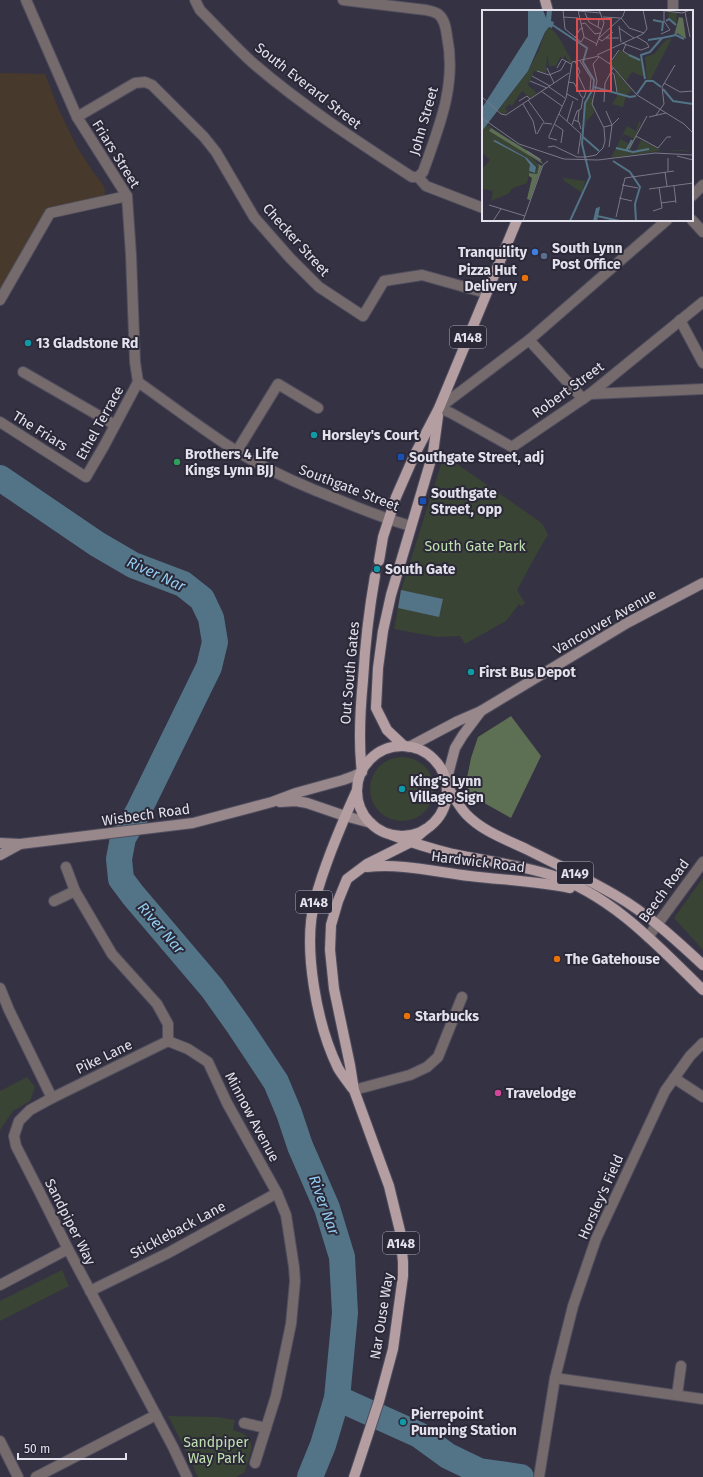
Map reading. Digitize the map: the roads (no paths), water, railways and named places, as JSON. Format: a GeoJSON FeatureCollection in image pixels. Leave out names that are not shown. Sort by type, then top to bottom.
{"type":"FeatureCollection","features":[{"type":"Feature","properties":{"kind":"main road"},"geometry":{"type":"LineString","coordinates":[[545,0],[548,10]]}},
{"type":"Feature","properties":{"kind":"main road","name":"A148"},"geometry":{"type":"LineString","coordinates":[[379,561],[383,537],[388,520],[414,456],[439,408],[517,221]]}},
{"type":"Feature","properties":{"kind":"main road","name":"A148"},"geometry":{"type":"LineString","coordinates":[[411,526],[433,453],[439,408]]}},
{"type":"Feature","properties":{"kind":"main road","name":"Out South Gates"},"geometry":{"type":"LineString","coordinates":[[407,746],[387,730],[376,708],[375,697],[383,631],[391,595],[411,526]]}},
{"type":"Feature","properties":{"kind":"main road","name":"Out South Gates"},"geometry":{"type":"LineString","coordinates":[[362,772],[359,749],[360,712],[366,643],[375,576]]}},
{"type":"Feature","properties":{"kind":"main road"},"geometry":{"type":"LineString","coordinates":[[407,746],[422,751],[433,758],[439,765],[447,784],[447,796],[444,809],[436,820],[426,829],[417,833],[408,836],[392,835],[381,831],[371,823],[363,812],[359,801],[358,790],[362,772],[371,759],[384,750],[394,747],[407,746]]}},
{"type":"Feature","properties":{"kind":"main road","name":"Hardwick Road"},"geometry":{"type":"LineString","coordinates":[[447,784],[466,814],[488,831],[591,881],[625,901],[658,924],[703,965]]}},
{"type":"Feature","properties":{"kind":"main road","name":"Nar Ouse Way"},"geometry":{"type":"LineString","coordinates":[[354,1090],[339,1070],[330,1048],[322,1021],[311,966],[311,923],[314,901],[345,816],[358,790]]}},
{"type":"Feature","properties":{"kind":"main road","name":"Nar Ouse Way"},"geometry":{"type":"LineString","coordinates":[[354,1477],[379,1401],[393,1349],[403,1276],[402,1249],[397,1218],[389,1186],[354,1090],[350,1065],[334,995],[330,963],[330,937],[334,912],[346,879],[361,867],[411,842],[426,829]]}},
{"type":"Feature","properties":{"kind":"main road","name":"Hardwick Road"},"geometry":{"type":"LineString","coordinates":[[392,835],[454,854],[528,869],[552,876],[590,892],[618,911],[648,937],[703,990]]}},
{"type":"Feature","properties":{"kind":"main road","name":"Hardwick Road"},"geometry":{"type":"LineString","coordinates":[[361,867],[384,865],[401,866],[480,878],[555,885],[590,892]]}},
{"type":"Feature","properties":{"kind":"street","name":"Friars Street"},"geometry":{"type":"LineString","coordinates":[[26,0],[76,117],[128,196],[135,362],[138,382]]}},
{"type":"Feature","properties":{"kind":"street","name":"South Everard Street"},"geometry":{"type":"LineString","coordinates":[[195,0],[200,10],[253,63],[291,94],[351,138],[412,177],[418,177],[426,186],[482,208]]}},
{"type":"Feature","properties":{"kind":"street","name":"John Street"},"geometry":{"type":"LineString","coordinates":[[343,0],[426,10],[438,14],[445,23],[449,46],[450,70],[448,93],[443,113],[423,172],[418,177]]}},
{"type":"Feature","properties":{"kind":"street","name":"Checker Street"},"geometry":{"type":"LineString","coordinates":[[76,117],[136,83],[145,82],[152,85],[204,137],[216,152],[254,217],[290,258],[319,287],[363,316],[384,281],[422,275],[486,293]]}},
{"type":"Feature","properties":{"kind":"street"},"geometry":{"type":"LineString","coordinates":[[693,195],[703,185]]}},
{"type":"Feature","properties":{"kind":"street"},"geometry":{"type":"LineString","coordinates":[[0,300],[50,213],[128,196]]}},
{"type":"Feature","properties":{"kind":"street"},"geometry":{"type":"LineString","coordinates":[[439,408],[529,340],[665,221]]}},
{"type":"Feature","properties":{"kind":"street"},"geometry":{"type":"LineString","coordinates":[[693,221],[703,232]]}},
{"type":"Feature","properties":{"kind":"street","name":"Robert Street"},"geometry":{"type":"LineString","coordinates":[[439,408],[451,413],[512,447],[587,397],[703,302]]}},
{"type":"Feature","properties":{"kind":"street"},"geometry":{"type":"LineString","coordinates":[[680,320],[703,363]]}},
{"type":"Feature","properties":{"kind":"street"},"geometry":{"type":"LineString","coordinates":[[529,340],[587,397],[703,389]]}},
{"type":"Feature","properties":{"kind":"street"},"geometry":{"type":"LineString","coordinates":[[23,372],[115,425]]}},
{"type":"Feature","properties":{"kind":"street","name":"Ethel Terrace"},"geometry":{"type":"LineString","coordinates":[[86,477],[138,382]]}},
{"type":"Feature","properties":{"kind":"street","name":"Southgate Street"},"geometry":{"type":"LineString","coordinates":[[138,382],[237,451],[271,471],[388,520],[411,526]]}},
{"type":"Feature","properties":{"kind":"street"},"geometry":{"type":"LineString","coordinates":[[237,451],[278,384],[318,408]]}},
{"type":"Feature","properties":{"kind":"street","name":"The Friars"},"geometry":{"type":"LineString","coordinates":[[0,422],[86,477]]}},
{"type":"Feature","properties":{"kind":"street","name":"Vancouver Avenue"},"geometry":{"type":"LineString","coordinates":[[407,746],[481,711],[627,623],[703,584]]}},
{"type":"Feature","properties":{"kind":"street","name":"Vancouver Avenue"},"geometry":{"type":"LineString","coordinates":[[447,784],[455,748],[481,711]]}},
{"type":"Feature","properties":{"kind":"street","name":"Wisbech Road"},"geometry":{"type":"LineString","coordinates":[[0,843],[20,844],[165,828],[193,823],[272,802],[296,793],[343,780],[362,772]]}},
{"type":"Feature","properties":{"kind":"street","name":"Wisbech Road"},"geometry":{"type":"LineString","coordinates":[[272,802],[296,801],[307,803],[371,823]]}},
{"type":"Feature","properties":{"kind":"street","name":"Wisbech Road"},"geometry":{"type":"LineString","coordinates":[[0,855],[20,844]]}},
{"type":"Feature","properties":{"kind":"street","name":"Beech Road"},"geometry":{"type":"LineString","coordinates":[[648,937],[703,862]]}},
{"type":"Feature","properties":{"kind":"street"},"geometry":{"type":"LineString","coordinates":[[66,867],[75,891],[112,954],[157,1004],[168,1024],[168,1041]]}},
{"type":"Feature","properties":{"kind":"street"},"geometry":{"type":"LineString","coordinates":[[54,900],[75,891]]}},
{"type":"Feature","properties":{"kind":"street"},"geometry":{"type":"LineString","coordinates":[[0,988],[52,1098]]}},
{"type":"Feature","properties":{"kind":"street"},"geometry":{"type":"LineString","coordinates":[[354,1090],[410,1075],[427,1068],[438,1057],[462,997]]}},
{"type":"Feature","properties":{"kind":"street","name":"Pike Lane"},"geometry":{"type":"LineString","coordinates":[[52,1098],[168,1041]]}},
{"type":"Feature","properties":{"kind":"street","name":"Minnow Avenue"},"geometry":{"type":"LineString","coordinates":[[168,1041],[188,1048],[208,1062],[227,1103],[277,1193],[286,1215],[295,1281],[291,1324],[276,1396],[255,1463]]}},
{"type":"Feature","properties":{"kind":"street","name":"Horsley's Field"},"geometry":{"type":"LineString","coordinates":[[539,1477],[555,1378],[573,1306],[596,1239],[665,1091],[690,1056],[703,1043]]}},
{"type":"Feature","properties":{"kind":"street"},"geometry":{"type":"LineString","coordinates":[[674,1078],[703,1096]]}},
{"type":"Feature","properties":{"kind":"street","name":"Sandpiper Way"},"geometry":{"type":"LineString","coordinates":[[52,1098],[30,1110],[19,1121],[14,1136],[16,1146],[187,1477]]}},
{"type":"Feature","properties":{"kind":"street","name":"Stickleback Lane"},"geometry":{"type":"LineString","coordinates":[[90,1291],[168,1253],[277,1193]]}},
{"type":"Feature","properties":{"kind":"street"},"geometry":{"type":"LineString","coordinates":[[0,1285],[68,1249]]}},
{"type":"Feature","properties":{"kind":"street"},"geometry":{"type":"LineString","coordinates":[[677,1395],[681,1366]]}},
{"type":"Feature","properties":{"kind":"street"},"geometry":{"type":"LineString","coordinates":[[555,1378],[703,1399]]}},
{"type":"Feature","properties":{"kind":"street"},"geometry":{"type":"LineString","coordinates":[[36,1477],[156,1415]]}},
{"type":"Feature","properties":{"kind":"street"},"geometry":{"type":"LineString","coordinates":[[244,1423],[266,1428]]}},
{"type":"Feature","properties":{"kind":"street"},"geometry":{"type":"LineString","coordinates":[[0,1441],[18,1477]]}},
{"type":"Feature","properties":{"kind":"water"},"geometry":{"type":"Polygon","coordinates":[[[401,590],[443,599],[439,617],[398,608],[401,590]]]}},
{"type":"Feature","properties":{"kind":"waterway","name":"River Nar"},"geometry":{"type":"LineString","coordinates":[[0,478],[97,544],[133,565],[183,584],[202,599],[211,618],[215,642],[209,667],[139,810],[123,838],[119,859],[121,879],[212,988],[276,1082],[289,1113],[300,1146],[327,1208],[342,1257],[345,1313],[337,1398],[323,1445],[310,1477]]}},
{"type":"Feature","properties":{"kind":"waterway"},"geometry":{"type":"LineString","coordinates":[[337,1398],[419,1435],[448,1456],[479,1471],[521,1477]]}},
{"type":"Feature","properties":{"kind":"tunnel"},"geometry":{"type":"LineString","coordinates":[[375,576],[379,561]]}},
{"type":"Feature","properties":{"kind":"place","name":"Tranquility"},"geometry":{"type":"Point","coordinates":[535,252]}},
{"type":"Feature","properties":{"kind":"place","name":"South Lynn Post Office"},"geometry":{"type":"Point","coordinates":[544,256]}},
{"type":"Feature","properties":{"kind":"place","name":"Pizza Hut Delivery"},"geometry":{"type":"Point","coordinates":[525,278]}},
{"type":"Feature","properties":{"kind":"place","name":"13 Gladstone Rd"},"geometry":{"type":"Point","coordinates":[28,343]}},
{"type":"Feature","properties":{"kind":"place","name":"Horsley's Court"},"geometry":{"type":"Point","coordinates":[314,435]}},
{"type":"Feature","properties":{"kind":"place","name":"Southgate Street, adj"},"geometry":{"type":"Point","coordinates":[401,457]}},
{"type":"Feature","properties":{"kind":"place","name":"Brothers 4 Life Kings Lynn BJJ"},"geometry":{"type":"Point","coordinates":[177,462]}},
{"type":"Feature","properties":{"kind":"place","name":"Southgate Street, opp"},"geometry":{"type":"Point","coordinates":[423,501]}},
{"type":"Feature","properties":{"kind":"place","name":"South Gate"},"geometry":{"type":"Point","coordinates":[377,569]}},
{"type":"Feature","properties":{"kind":"place","name":"First Bus Depot"},"geometry":{"type":"Point","coordinates":[471,672]}},
{"type":"Feature","properties":{"kind":"place","name":"King's Lynn Village Sign"},"geometry":{"type":"Point","coordinates":[402,789]}},
{"type":"Feature","properties":{"kind":"place","name":"The Gatehouse"},"geometry":{"type":"Point","coordinates":[557,959]}},
{"type":"Feature","properties":{"kind":"place","name":"Starbucks"},"geometry":{"type":"Point","coordinates":[407,1016]}},
{"type":"Feature","properties":{"kind":"place","name":"Travelodge"},"geometry":{"type":"Point","coordinates":[498,1093]}},
{"type":"Feature","properties":{"kind":"place","name":"Pierrepoint Pumping Station"},"geometry":{"type":"Point","coordinates":[403,1422]}},
{"type":"Feature","properties":{"kind":"park label","name":"South Gate Park"},"geometry":{"type":"Point","coordinates":[475,546]}},
{"type":"Feature","properties":{"kind":"park label","name":"Sandpiper Way Park"},"geometry":{"type":"Point","coordinates":[216,1450]}}]}
